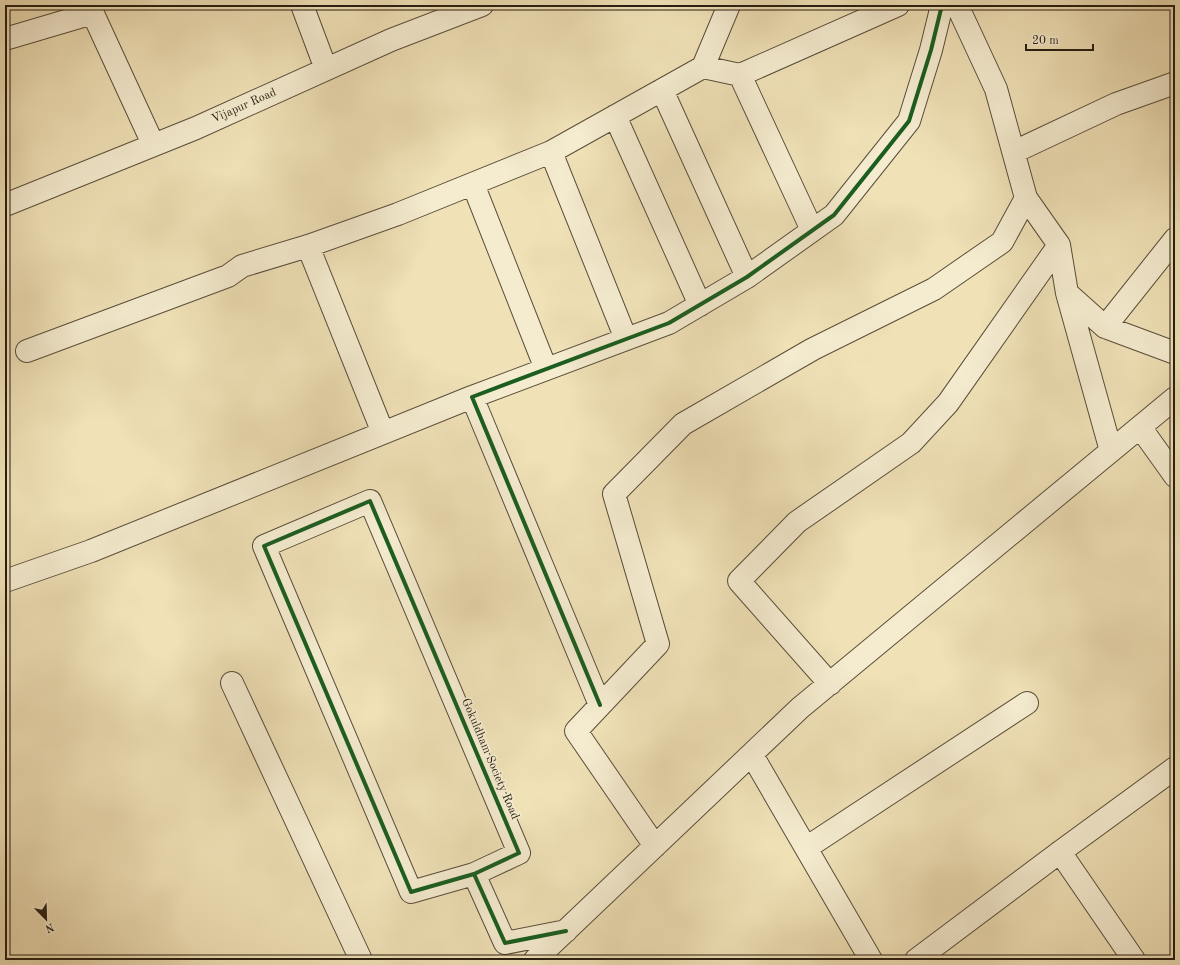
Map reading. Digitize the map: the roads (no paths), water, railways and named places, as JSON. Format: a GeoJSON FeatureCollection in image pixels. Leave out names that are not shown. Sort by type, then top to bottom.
{"type":"FeatureCollection","features":[{"type":"Feature","properties":{"kind":"street"},"geometry":{"type":"LineString","coordinates":[[302,5],[326,69]]}},
{"type":"Feature","properties":{"kind":"street","name":"Vijapur Road"},"geometry":{"type":"LineString","coordinates":[[5,205],[153,144],[196,128],[391,40],[482,5]]}},
{"type":"Feature","properties":{"kind":"street"},"geometry":{"type":"LineString","coordinates":[[27,351],[228,276],[242,266],[308,246],[398,214],[552,152],[702,67],[729,5]]}},
{"type":"Feature","properties":{"kind":"street"},"geometry":{"type":"LineString","coordinates":[[702,67],[740,75],[898,5]]}},
{"type":"Feature","properties":{"kind":"street"},"geometry":{"type":"LineString","coordinates":[[5,581],[91,552],[472,397],[669,323],[747,277],[834,215],[909,121],[931,50],[942,5]]}},
{"type":"Feature","properties":{"kind":"street"},"geometry":{"type":"LineString","coordinates":[[957,5],[996,89],[1026,198],[1059,245],[1067,293],[1111,451]]}},
{"type":"Feature","properties":{"kind":"street"},"geometry":{"type":"LineString","coordinates":[[5,39],[91,9],[153,144]]}},
{"type":"Feature","properties":{"kind":"street"},"geometry":{"type":"LineString","coordinates":[[740,75],[812,230]]}},
{"type":"Feature","properties":{"kind":"street"},"geometry":{"type":"LineString","coordinates":[[1014,152],[1116,104],[1175,83]]}},
{"type":"Feature","properties":{"kind":"street"},"geometry":{"type":"LineString","coordinates":[[662,90],[747,277]]}},
{"type":"Feature","properties":{"kind":"street"},"geometry":{"type":"LineString","coordinates":[[615,116],[700,305]]}},
{"type":"Feature","properties":{"kind":"street"},"geometry":{"type":"LineString","coordinates":[[552,152],[626,339]]}},
{"type":"Feature","properties":{"kind":"street"},"geometry":{"type":"LineString","coordinates":[[474,184],[546,369]]}},
{"type":"Feature","properties":{"kind":"street"},"geometry":{"type":"LineString","coordinates":[[655,846],[576,731],[658,644],[614,494],[683,424],[813,349],[934,289],[1002,242],[1026,198]]}},
{"type":"Feature","properties":{"kind":"street"},"geometry":{"type":"LineString","coordinates":[[1105,327],[1175,239]]}},
{"type":"Feature","properties":{"kind":"street"},"geometry":{"type":"LineString","coordinates":[[830,684],[739,581],[797,522],[911,443],[948,403],[1059,245]]}},
{"type":"Feature","properties":{"kind":"street"},"geometry":{"type":"LineString","coordinates":[[308,246],[384,433]]}},
{"type":"Feature","properties":{"kind":"street"},"geometry":{"type":"LineString","coordinates":[[1067,293],[1105,327],[1175,353]]}},
{"type":"Feature","properties":{"kind":"street"},"geometry":{"type":"LineString","coordinates":[[472,397],[600,705]]}},
{"type":"Feature","properties":{"kind":"street"},"geometry":{"type":"LineString","coordinates":[[535,960],[800,708],[1175,398]]}},
{"type":"Feature","properties":{"kind":"street"},"geometry":{"type":"LineString","coordinates":[[1140,427],[1175,476]]}},
{"type":"Feature","properties":{"kind":"street","name":"Gokuldham Society Road"},"geometry":{"type":"LineString","coordinates":[[370,501],[519,853],[474,874],[412,892],[264,546],[370,501]]}},
{"type":"Feature","properties":{"kind":"street"},"geometry":{"type":"LineString","coordinates":[[232,683],[361,960]]}},
{"type":"Feature","properties":{"kind":"street"},"geometry":{"type":"LineString","coordinates":[[806,848],[1027,703]]}},
{"type":"Feature","properties":{"kind":"street"},"geometry":{"type":"LineString","coordinates":[[752,755],[871,960]]}},
{"type":"Feature","properties":{"kind":"street"},"geometry":{"type":"LineString","coordinates":[[916,960],[1175,768]]}},
{"type":"Feature","properties":{"kind":"street"},"geometry":{"type":"LineString","coordinates":[[1060,852],[1134,960]]}},
{"type":"Feature","properties":{"kind":"street"},"geometry":{"type":"LineString","coordinates":[[474,874],[505,943],[566,931]]}}]}
